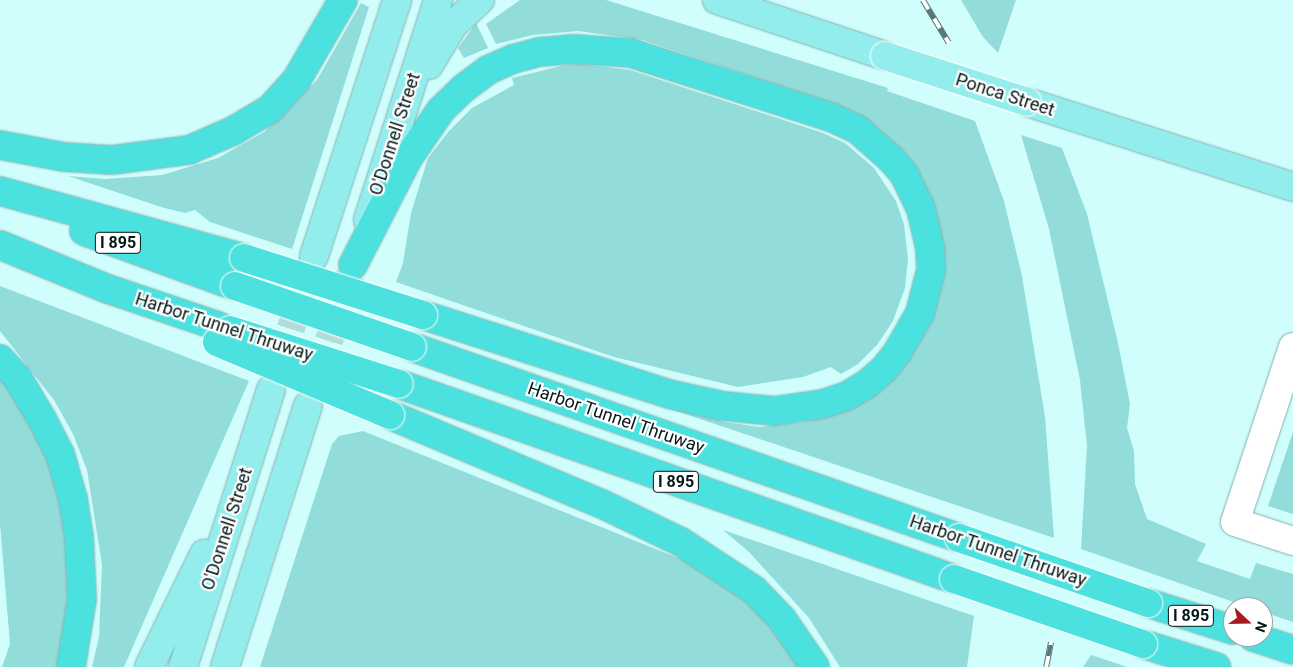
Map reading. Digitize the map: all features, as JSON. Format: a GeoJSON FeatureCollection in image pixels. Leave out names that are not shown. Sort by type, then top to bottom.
{"type":"FeatureCollection","features":[{"type":"Feature","properties":{"kind":"highway"},"geometry":{"type":"LineString","coordinates":[[0,145],[64,157],[112,160],[189,150],[233,131],[270,109],[297,79],[343,0]]}},
{"type":"Feature","properties":{"kind":"highway"},"geometry":{"type":"LineString","coordinates":[[0,191],[244,258],[669,394],[723,406],[774,411],[822,404],[847,396],[867,384],[883,370],[897,353],[920,313],[931,270],[930,248],[921,209],[904,174],[891,159],[857,129],[833,118],[631,53],[574,49],[540,52],[513,59],[488,70],[452,99],[408,158],[353,267]]}},
{"type":"Feature","properties":{"kind":"highway","name":"Harbor Tunnel Thruway"},"geometry":{"type":"LineString","coordinates":[[0,201],[235,286],[958,538],[1223,627]]}},
{"type":"Feature","properties":{"kind":"highway","name":"I 895"},"geometry":{"type":"LineString","coordinates":[[0,245],[219,334]]}},
{"type":"Feature","properties":{"kind":"highway"},"geometry":{"type":"LineString","coordinates":[[219,334],[390,415],[602,504],[681,542],[754,590],[782,619],[815,667]]}},
{"type":"Feature","properties":{"kind":"highway","name":"Harbor Tunnel Thruway"},"geometry":{"type":"LineString","coordinates":[[219,334],[399,384],[954,579],[1216,667]]}},
{"type":"Feature","properties":{"kind":"highway"},"geometry":{"type":"LineString","coordinates":[[0,359],[17,376],[43,421],[60,454],[73,499],[79,537],[82,598],[71,667]]}},
{"type":"Feature","properties":{"kind":"highway"},"geometry":{"type":"LineString","coordinates":[[1273,644],[1293,650]]}},
{"type":"Feature","properties":{"kind":"main road"},"geometry":{"type":"LineString","coordinates":[[314,256],[397,0]]}},
{"type":"Feature","properties":{"kind":"main road","name":"O'Donnell Street"},"geometry":{"type":"LineString","coordinates":[[353,267],[438,0]]}},
{"type":"Feature","properties":{"kind":"main road"},"geometry":{"type":"LineString","coordinates":[[404,108],[453,25],[480,0]]}},
{"type":"Feature","properties":{"kind":"main road","name":"Ponca Street"},"geometry":{"type":"LineString","coordinates":[[717,0],[1293,187]]}},
{"type":"Feature","properties":{"kind":"main road","name":"O'Donnell Street"},"geometry":{"type":"LineString","coordinates":[[183,667],[271,390]]}},
{"type":"Feature","properties":{"kind":"main road"},"geometry":{"type":"LineString","coordinates":[[225,667],[308,406]]}},
{"type":"Feature","properties":{"kind":"main road"},"geometry":{"type":"LineString","coordinates":[[149,667],[248,462]]}},
{"type":"Feature","properties":{"kind":"street"},"geometry":{"type":"LineString","coordinates":[[1293,347],[1235,522],[1293,540]]}},
{"type":"Feature","properties":{"kind":"shaded area"},"geometry":{"type":"Polygon","coordinates":[[[520,0],[606,0],[888,88],[887,91],[975,121],[1004,201],[1022,276],[1045,417],[1054,538],[605,387],[607,383],[725,422],[759,427],[804,422],[852,407],[931,314],[911,164],[890,139],[848,109],[643,40],[578,31],[533,35],[496,44],[486,24],[520,0]]]}},
{"type":"Feature","properties":{"kind":"shaded area"},"geometry":{"type":"Polygon","coordinates":[[[961,0],[1016,0],[998,53],[983,37],[961,0]]]}},
{"type":"Feature","properties":{"kind":"shaded area"},"geometry":{"type":"Polygon","coordinates":[[[361,3],[369,7],[292,249],[210,222],[195,210],[185,213],[161,207],[68,176],[105,179],[162,175],[218,158],[264,132],[317,80],[361,3]]]}},
{"type":"Feature","properties":{"kind":"shaded area"},"geometry":{"type":"Polygon","coordinates":[[[476,23],[488,48],[464,58],[458,48],[476,23]]]}},
{"type":"Feature","properties":{"kind":"shaded area"},"geometry":{"type":"Polygon","coordinates":[[[573,63],[630,70],[823,133],[845,143],[874,168],[896,201],[904,224],[908,259],[905,288],[893,321],[877,345],[858,364],[841,374],[831,367],[803,377],[738,387],[614,357],[396,282],[403,263],[411,213],[428,158],[449,131],[472,108],[514,85],[512,78],[573,63]]]}},
{"type":"Feature","properties":{"kind":"shaded area"},"geometry":{"type":"Polygon","coordinates":[[[1021,135],[1062,148],[1087,214],[1118,343],[1130,404],[1127,428],[1134,451],[1135,484],[1147,519],[1206,544],[1197,561],[1250,579],[1256,563],[1293,574],[1293,622],[1273,615],[1273,597],[1223,598],[1081,549],[1087,446],[1080,380],[1049,229],[1021,135]]]}},
{"type":"Feature","properties":{"kind":"shaded area"},"geometry":{"type":"Polygon","coordinates":[[[0,286],[249,381],[124,667],[92,667],[99,637],[102,565],[87,470],[73,434],[54,400],[0,331],[0,286]]]}},
{"type":"Feature","properties":{"kind":"shaded area"},"geometry":{"type":"Polygon","coordinates":[[[0,375],[32,420],[57,481],[68,532],[69,613],[61,667],[2,667],[10,644],[0,524],[0,375]]]}},
{"type":"Feature","properties":{"kind":"shaded area"},"geometry":{"type":"Polygon","coordinates":[[[363,431],[688,562],[745,600],[768,622],[799,667],[260,667],[332,444],[339,436],[363,431]]]}},
{"type":"Feature","properties":{"kind":"shaded area"},"geometry":{"type":"Polygon","coordinates":[[[1293,432],[1293,514],[1268,506],[1293,432]]]}},
{"type":"Feature","properties":{"kind":"shaded area"},"geometry":{"type":"Polygon","coordinates":[[[723,530],[974,616],[967,667],[840,667],[809,618],[749,552],[723,530]]]}},
{"type":"Feature","properties":{"kind":"shaded area"},"geometry":{"type":"Polygon","coordinates":[[[1091,655],[1127,667],[1083,667],[1091,655]]]}},
{"type":"Feature","properties":{"kind":"tunnel"},"geometry":{"type":"LineString","coordinates":[[278,369],[314,256]]}},
{"type":"Feature","properties":{"kind":"tunnel"},"geometry":{"type":"LineString","coordinates":[[316,381],[352,269]]}},
{"type":"Feature","properties":{"kind":"railway"},"geometry":{"type":"LineString","coordinates":[[923,0],[949,43]]}},
{"type":"Feature","properties":{"kind":"railway"},"geometry":{"type":"LineString","coordinates":[[1046,667],[1051,642]]}}]}
